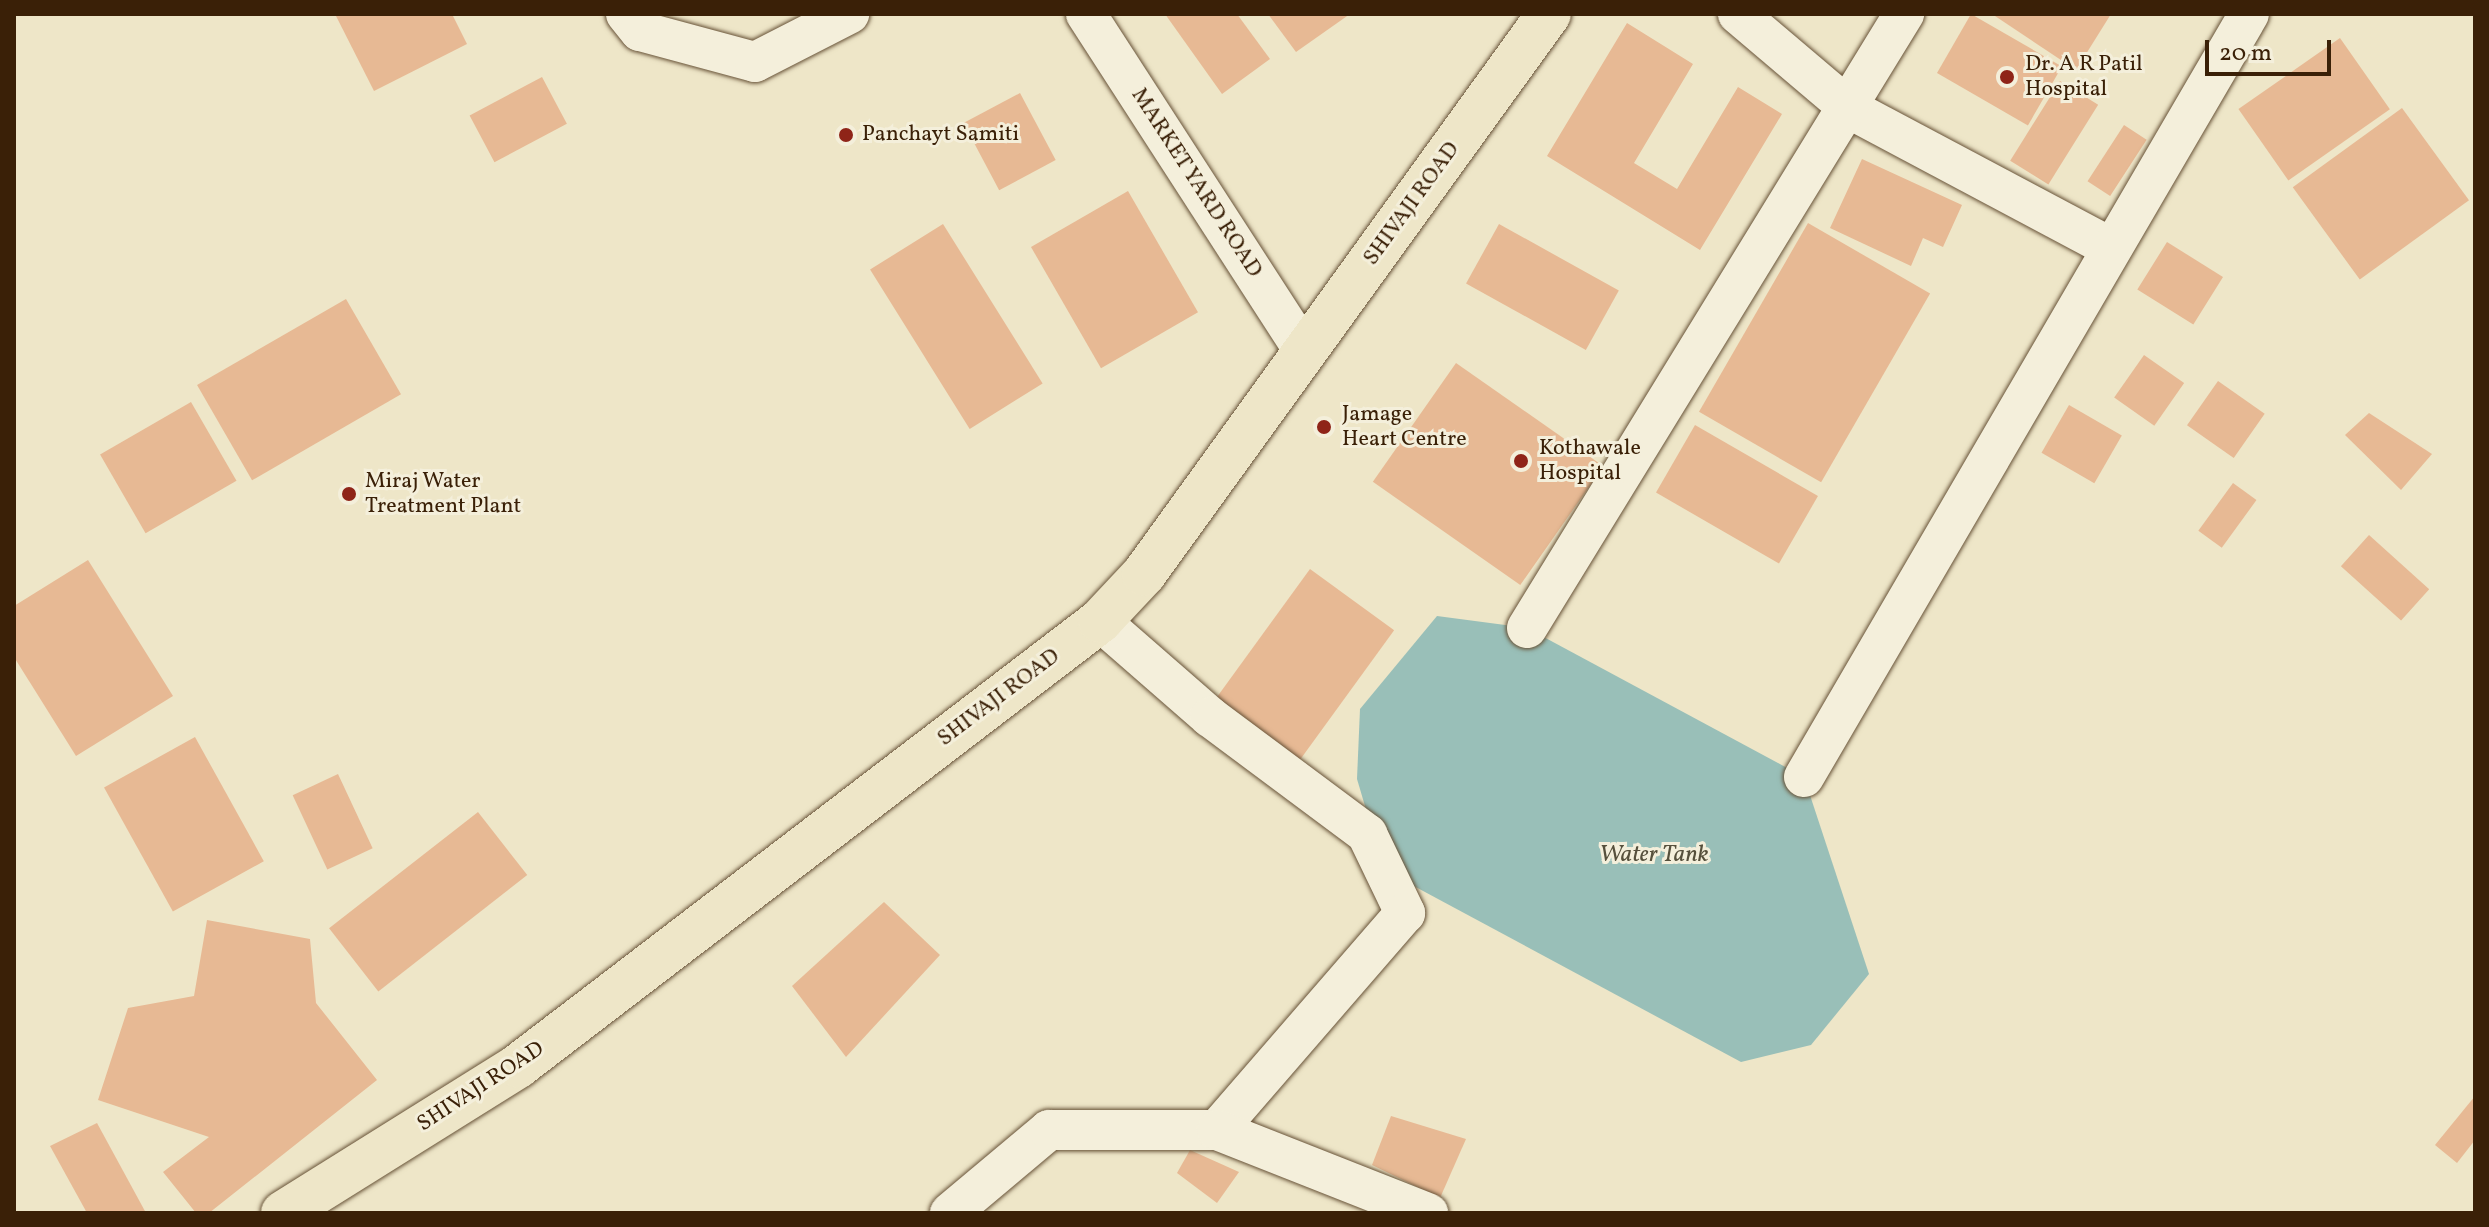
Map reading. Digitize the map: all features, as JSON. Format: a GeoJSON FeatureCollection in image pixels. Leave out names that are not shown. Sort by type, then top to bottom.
{"type":"FeatureCollection","features":[{"type":"Feature","properties":{"kind":"main road","name":"SHIVAJI ROAD"},"geometry":{"type":"LineString","coordinates":[[283,1213],[518,1066],[1100,621],[1144,574],[1549,14]]}},
{"type":"Feature","properties":{"kind":"street"},"geometry":{"type":"LineString","coordinates":[[626,14],[640,31],[755,62],[849,14]]}},
{"type":"Feature","properties":{"kind":"street","name":"MARKET YARD ROAD"},"geometry":{"type":"LineString","coordinates":[[1086,14],[1305,352]]}},
{"type":"Feature","properties":{"kind":"street"},"geometry":{"type":"LineString","coordinates":[[1738,14],[1850,109],[2108,246]]}},
{"type":"Feature","properties":{"kind":"street"},"geometry":{"type":"LineString","coordinates":[[1527,628],[1850,109],[1904,14]]}},
{"type":"Feature","properties":{"kind":"street"},"geometry":{"type":"LineString","coordinates":[[1804,777],[2108,246],[2249,14]]}},
{"type":"Feature","properties":{"kind":"street"},"geometry":{"type":"LineString","coordinates":[[1100,621],[1210,717],[1367,834],[1405,913],[1217,1130]]}},
{"type":"Feature","properties":{"kind":"street"},"geometry":{"type":"LineString","coordinates":[[950,1213],[1049,1130],[1217,1130],[1428,1213]]}},
{"type":"Feature","properties":{"kind":"water","name":"Water Tank"},"geometry":{"type":"Polygon","coordinates":[[[1437,616],[1527,628],[1804,777],[1869,974],[1811,1045],[1741,1062],[1384,870],[1357,779],[1360,709],[1437,616]]]}},
{"type":"Feature","properties":{"kind":"building"},"geometry":{"type":"Polygon","coordinates":[[[335,14],[452,14],[467,44],[374,91],[335,14]]]}},
{"type":"Feature","properties":{"kind":"building"},"geometry":{"type":"Polygon","coordinates":[[[1165,14],[1237,14],[1270,59],[1222,94],[1165,14]]]}},
{"type":"Feature","properties":{"kind":"building"},"geometry":{"type":"Polygon","coordinates":[[[1268,14],[1350,14],[1296,52],[1268,14]]]}},
{"type":"Feature","properties":{"kind":"building"},"geometry":{"type":"Polygon","coordinates":[[[1971,14],[2062,66],[2028,125],[1937,73],[1971,14]]]}},
{"type":"Feature","properties":{"kind":"building"},"geometry":{"type":"Polygon","coordinates":[[[1992,14],[2111,14],[2076,70],[1992,14]]]}},
{"type":"Feature","properties":{"kind":"building"},"geometry":{"type":"Polygon","coordinates":[[[1627,23],[1693,64],[1634,163],[1677,189],[1738,87],[1782,114],[1700,250],[1547,156],[1627,23]]]}},
{"type":"Feature","properties":{"kind":"building"},"geometry":{"type":"Polygon","coordinates":[[[2340,38],[2390,109],[2288,180],[2238,109],[2340,38]]]}},
{"type":"Feature","properties":{"kind":"building"},"geometry":{"type":"Polygon","coordinates":[[[542,77],[567,124],[494,162],[470,115],[542,77]]]}},
{"type":"Feature","properties":{"kind":"building"},"geometry":{"type":"Polygon","coordinates":[[[2060,81],[2098,105],[2048,185],[2010,161],[2060,81]]]}},
{"type":"Feature","properties":{"kind":"building"},"geometry":{"type":"Polygon","coordinates":[[[1020,93],[1056,160],[999,190],[963,123],[1020,93]]]}},
{"type":"Feature","properties":{"kind":"building"},"geometry":{"type":"Polygon","coordinates":[[[2402,108],[2469,200],[2360,280],[2293,187],[2402,108]]]}},
{"type":"Feature","properties":{"kind":"building"},"geometry":{"type":"Polygon","coordinates":[[[2124,125],[2147,140],[2110,196],[2088,181],[2124,125]]]}},
{"type":"Feature","properties":{"kind":"building"},"geometry":{"type":"Polygon","coordinates":[[[1862,159],[1962,205],[1943,247],[1923,238],[1911,266],[1830,228],[1862,159]]]}},
{"type":"Feature","properties":{"kind":"building"},"geometry":{"type":"Polygon","coordinates":[[[1128,191],[1198,312],[1101,368],[1031,247],[1128,191]]]}},
{"type":"Feature","properties":{"kind":"building"},"geometry":{"type":"Polygon","coordinates":[[[1808,223],[1930,294],[1821,482],[1699,412],[1808,223]]]}},
{"type":"Feature","properties":{"kind":"building"},"geometry":{"type":"Polygon","coordinates":[[[943,224],[1043,383],[970,429],[870,270],[943,224]]]}},
{"type":"Feature","properties":{"kind":"building"},"geometry":{"type":"Polygon","coordinates":[[[1499,224],[1619,290],[1586,350],[1466,283],[1499,224]]]}},
{"type":"Feature","properties":{"kind":"building"},"geometry":{"type":"Polygon","coordinates":[[[2167,242],[2223,277],[2193,324],[2137,289],[2167,242]]]}},
{"type":"Feature","properties":{"kind":"building"},"geometry":{"type":"Polygon","coordinates":[[[346,299],[401,394],[252,480],[197,385],[346,299]]]}},
{"type":"Feature","properties":{"kind":"building"},"geometry":{"type":"Polygon","coordinates":[[[2144,355],[2184,383],[2154,426],[2114,398],[2144,355]]]}},
{"type":"Feature","properties":{"kind":"building"},"geometry":{"type":"Polygon","coordinates":[[[1456,363],[1603,466],[1520,585],[1373,482],[1456,363]]]}},
{"type":"Feature","properties":{"kind":"building"},"geometry":{"type":"Polygon","coordinates":[[[2218,381],[2265,414],[2234,458],[2187,425],[2218,381]]]}},
{"type":"Feature","properties":{"kind":"building"},"geometry":{"type":"Polygon","coordinates":[[[191,402],[237,481],[146,533],[100,454],[191,402]]]}},
{"type":"Feature","properties":{"kind":"building"},"geometry":{"type":"Polygon","coordinates":[[[2069,405],[2122,436],[2094,483],[2042,453],[2069,405]]]}},
{"type":"Feature","properties":{"kind":"building"},"geometry":{"type":"Polygon","coordinates":[[[2369,413],[2432,454],[2401,490],[2345,435],[2369,413]]]}},
{"type":"Feature","properties":{"kind":"building"},"geometry":{"type":"Polygon","coordinates":[[[1695,425],[1818,496],[1779,564],[1656,493],[1695,425]]]}},
{"type":"Feature","properties":{"kind":"building"},"geometry":{"type":"Polygon","coordinates":[[[2233,483],[2256,500],[2222,548],[2198,531],[2233,483]]]}},
{"type":"Feature","properties":{"kind":"building"},"geometry":{"type":"Polygon","coordinates":[[[2369,535],[2429,589],[2401,620],[2341,566],[2369,535]]]}},
{"type":"Feature","properties":{"kind":"building"},"geometry":{"type":"Polygon","coordinates":[[[88,560],[173,696],[76,756],[14,657],[14,606],[88,560]]]}},
{"type":"Feature","properties":{"kind":"building"},"geometry":{"type":"Polygon","coordinates":[[[1310,569],[1394,630],[1300,760],[1215,699],[1310,569]]]}},
{"type":"Feature","properties":{"kind":"building"},"geometry":{"type":"Polygon","coordinates":[[[195,737],[264,861],[173,912],[104,787],[195,737]]]}},
{"type":"Feature","properties":{"kind":"building"},"geometry":{"type":"Polygon","coordinates":[[[338,774],[373,848],[327,869],[293,795],[338,774]]]}},
{"type":"Feature","properties":{"kind":"building"},"geometry":{"type":"Polygon","coordinates":[[[478,812],[527,875],[378,991],[329,928],[478,812]]]}},
{"type":"Feature","properties":{"kind":"building"},"geometry":{"type":"Polygon","coordinates":[[[884,902],[940,955],[846,1057],[792,986],[884,902]]]}},
{"type":"Feature","properties":{"kind":"building"},"geometry":{"type":"Polygon","coordinates":[[[207,920],[310,939],[316,1003],[377,1080],[209,1213],[196,1213],[163,1172],[209,1137],[98,1100],[128,1008],[194,996],[207,920]]]}},
{"type":"Feature","properties":{"kind":"building"},"geometry":{"type":"Polygon","coordinates":[[[2475,1096],[2475,1140],[2457,1163],[2435,1145],[2475,1096]]]}},
{"type":"Feature","properties":{"kind":"building"},"geometry":{"type":"Polygon","coordinates":[[[1391,1116],[1466,1139],[1440,1198],[1372,1165],[1391,1116]]]}},
{"type":"Feature","properties":{"kind":"building"},"geometry":{"type":"Polygon","coordinates":[[[97,1123],[146,1213],[87,1213],[50,1146],[97,1123]]]}},
{"type":"Feature","properties":{"kind":"building"},"geometry":{"type":"Polygon","coordinates":[[[1190,1150],[1239,1172],[1217,1203],[1177,1173],[1190,1150]]]}},
{"type":"Feature","properties":{"kind":"place","name":"Dr. A R Patil Hospital"},"geometry":{"type":"Point","coordinates":[2007,77]}},
{"type":"Feature","properties":{"kind":"place","name":"Panchayt Samiti"},"geometry":{"type":"Point","coordinates":[846,135]}},
{"type":"Feature","properties":{"kind":"place","name":"Jamage Heart Centre"},"geometry":{"type":"Point","coordinates":[1324,427]}},
{"type":"Feature","properties":{"kind":"place","name":"Kothawale Hospital"},"geometry":{"type":"Point","coordinates":[1521,461]}},
{"type":"Feature","properties":{"kind":"place","name":"Miraj Water Treatment Plant"},"geometry":{"type":"Point","coordinates":[349,494]}}]}
